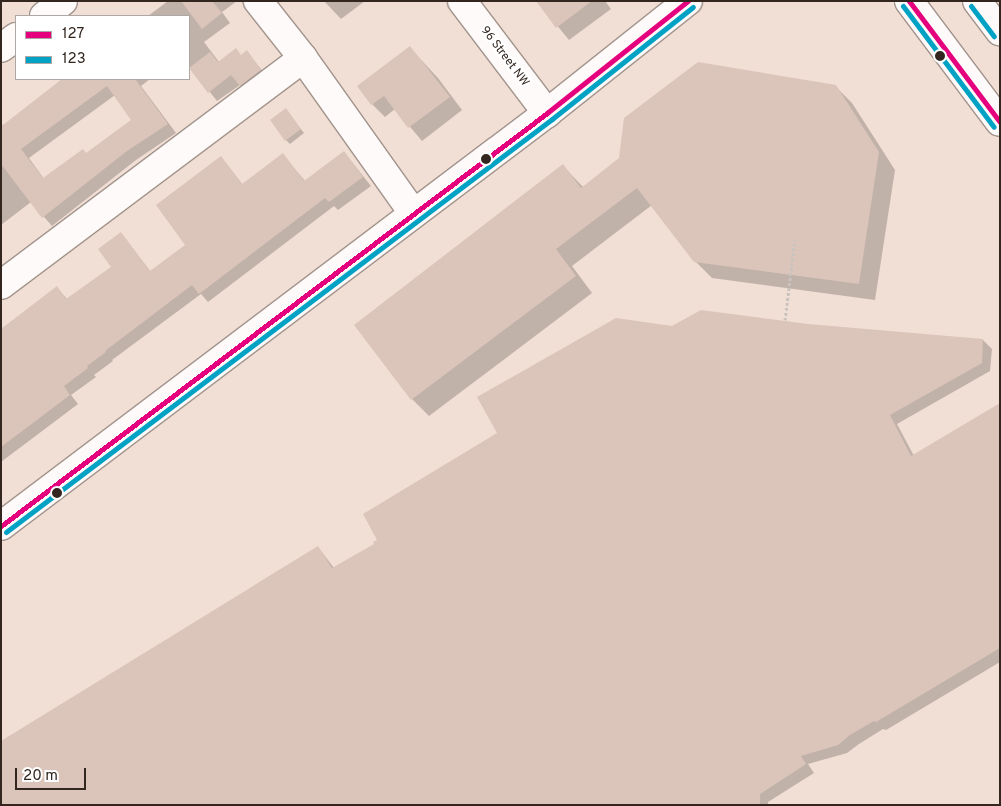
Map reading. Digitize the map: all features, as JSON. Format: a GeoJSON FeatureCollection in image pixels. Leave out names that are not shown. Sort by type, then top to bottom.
{"type":"FeatureCollection","features":[{"type":"Feature","properties":{"kind":"street"},"geometry":{"type":"LineString","coordinates":[[45,15],[63,1]]}},
{"type":"Feature","properties":{"kind":"street"},"geometry":{"type":"LineString","coordinates":[[258,1],[302,58],[414,214]]}},
{"type":"Feature","properties":{"kind":"street","name":"96 Street NW"},"geometry":{"type":"LineString","coordinates":[[462,1],[547,113]]}},
{"type":"Feature","properties":{"kind":"street"},"geometry":{"type":"LineString","coordinates":[[909,1],[1000,122]]}},
{"type":"Feature","properties":{"kind":"street"},"geometry":{"type":"LineString","coordinates":[[978,1],[1000,31]]}},
{"type":"Feature","properties":{"kind":"street"},"geometry":{"type":"LineString","coordinates":[[1,526],[547,113],[678,4]]}},
{"type":"Feature","properties":{"kind":"street"},"geometry":{"type":"LineString","coordinates":[[1,48],[15,38]]}},
{"type":"Feature","properties":{"kind":"street"},"geometry":{"type":"LineString","coordinates":[[1,285],[302,58]]}},
{"type":"Feature","properties":{"kind":"path"},"geometry":{"type":"LineString","coordinates":[[785,320],[789,274],[795,240]]}},
{"type":"Feature","properties":{"kind":"building"},"geometry":{"type":"Polygon","coordinates":[[[181,1],[212,1],[222,13],[202,29],[181,1]]]}},
{"type":"Feature","properties":{"kind":"building"},"geometry":{"type":"Polygon","coordinates":[[[536,1],[592,1],[556,28],[536,1]]]}},
{"type":"Feature","properties":{"kind":"building"},"geometry":{"type":"Polygon","coordinates":[[[410,46],[450,97],[408,128],[384,96],[371,105],[357,86],[410,46]]]}},
{"type":"Feature","properties":{"kind":"building"},"geometry":{"type":"Polygon","coordinates":[[[236,48],[241,55],[247,50],[261,70],[240,86],[231,75],[208,93],[190,67],[210,52],[218,62],[236,48]]]}},
{"type":"Feature","properties":{"kind":"building"},"geometry":{"type":"Polygon","coordinates":[[[698,62],[836,85],[879,152],[859,284],[694,262],[637,188],[556,249],[576,276],[411,400],[354,325],[563,164],[581,188],[619,158],[624,118],[698,62]]]}},
{"type":"Feature","properties":{"kind":"building"},"geometry":{"type":"Polygon","coordinates":[[[61,80],[136,80],[168,124],[127,151],[42,218],[1,164],[1,122],[3,125],[61,80]],[[107,86],[21,149],[43,178],[83,149],[86,153],[131,120],[107,86]]]}},
{"type":"Feature","properties":{"kind":"building"},"geometry":{"type":"Polygon","coordinates":[[[286,108],[301,129],[285,141],[270,120],[286,108]]]}},
{"type":"Feature","properties":{"kind":"building"},"geometry":{"type":"Polygon","coordinates":[[[344,151],[363,177],[329,202],[325,198],[199,294],[192,285],[87,366],[88,368],[64,386],[70,395],[1,447],[1,329],[57,286],[66,299],[111,267],[98,249],[121,232],[150,271],[185,245],[156,205],[221,156],[242,184],[283,153],[304,181],[344,151]]]}},
{"type":"Feature","properties":{"kind":"building"},"geometry":{"type":"Polygon","coordinates":[[[701,310],[808,324],[983,339],[982,363],[890,415],[911,456],[1000,403],[1000,648],[876,722],[874,721],[850,735],[838,745],[801,756],[806,764],[760,794],[760,805],[1,805],[1,741],[318,546],[332,568],[374,544],[373,542],[377,540],[363,514],[497,433],[477,397],[616,318],[672,326],[701,310]]]}},
{"type":"Feature","properties":{"kind":"transit line","name":"127"},"geometry":{"type":"LineString","coordinates":[[1,526],[547,113],[688,1]]}},
{"type":"Feature","properties":{"kind":"transit line","name":"127"},"geometry":{"type":"LineString","coordinates":[[909,1],[1000,122]]}},
{"type":"Feature","properties":{"kind":"transit line","name":"123"},"geometry":{"type":"LineString","coordinates":[[903,6],[994,127]]}},
{"type":"Feature","properties":{"kind":"transit line","name":"123"},"geometry":{"type":"LineString","coordinates":[[971,6],[994,36]]}},
{"type":"Feature","properties":{"kind":"transit line","name":"123"},"geometry":{"type":"LineString","coordinates":[[6,532],[552,119],[693,7]]}}]}
